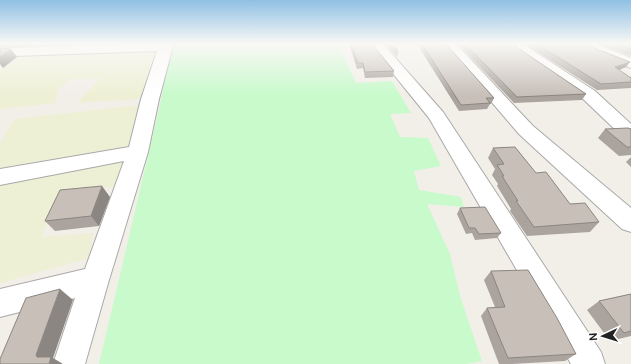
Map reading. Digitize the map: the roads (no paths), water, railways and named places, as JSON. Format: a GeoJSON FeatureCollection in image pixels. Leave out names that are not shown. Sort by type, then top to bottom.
{"type":"FeatureCollection","features":[{"type":"Feature","properties":{"kind":"street"},"geometry":{"type":"LineString","coordinates":[[69,364],[95,280],[138,152],[160,61]]}},
{"type":"Feature","properties":{"kind":"street"},"geometry":{"type":"LineString","coordinates":[[390,61],[437,116],[589,364]]}},
{"type":"Feature","properties":{"kind":"street"},"geometry":{"type":"LineString","coordinates":[[464,61],[526,130],[631,222]]}},
{"type":"Feature","properties":{"kind":"street"},"geometry":{"type":"LineString","coordinates":[[539,61],[588,95],[631,134]]}},
{"type":"Feature","properties":{"kind":"street"},"geometry":{"type":"LineString","coordinates":[[610,61],[629,73]]}},
{"type":"Feature","properties":{"kind":"street"},"geometry":{"type":"LineString","coordinates":[[0,177],[138,152]]}},
{"type":"Feature","properties":{"kind":"street"},"geometry":{"type":"LineString","coordinates":[[0,303],[95,280]]}}]}
